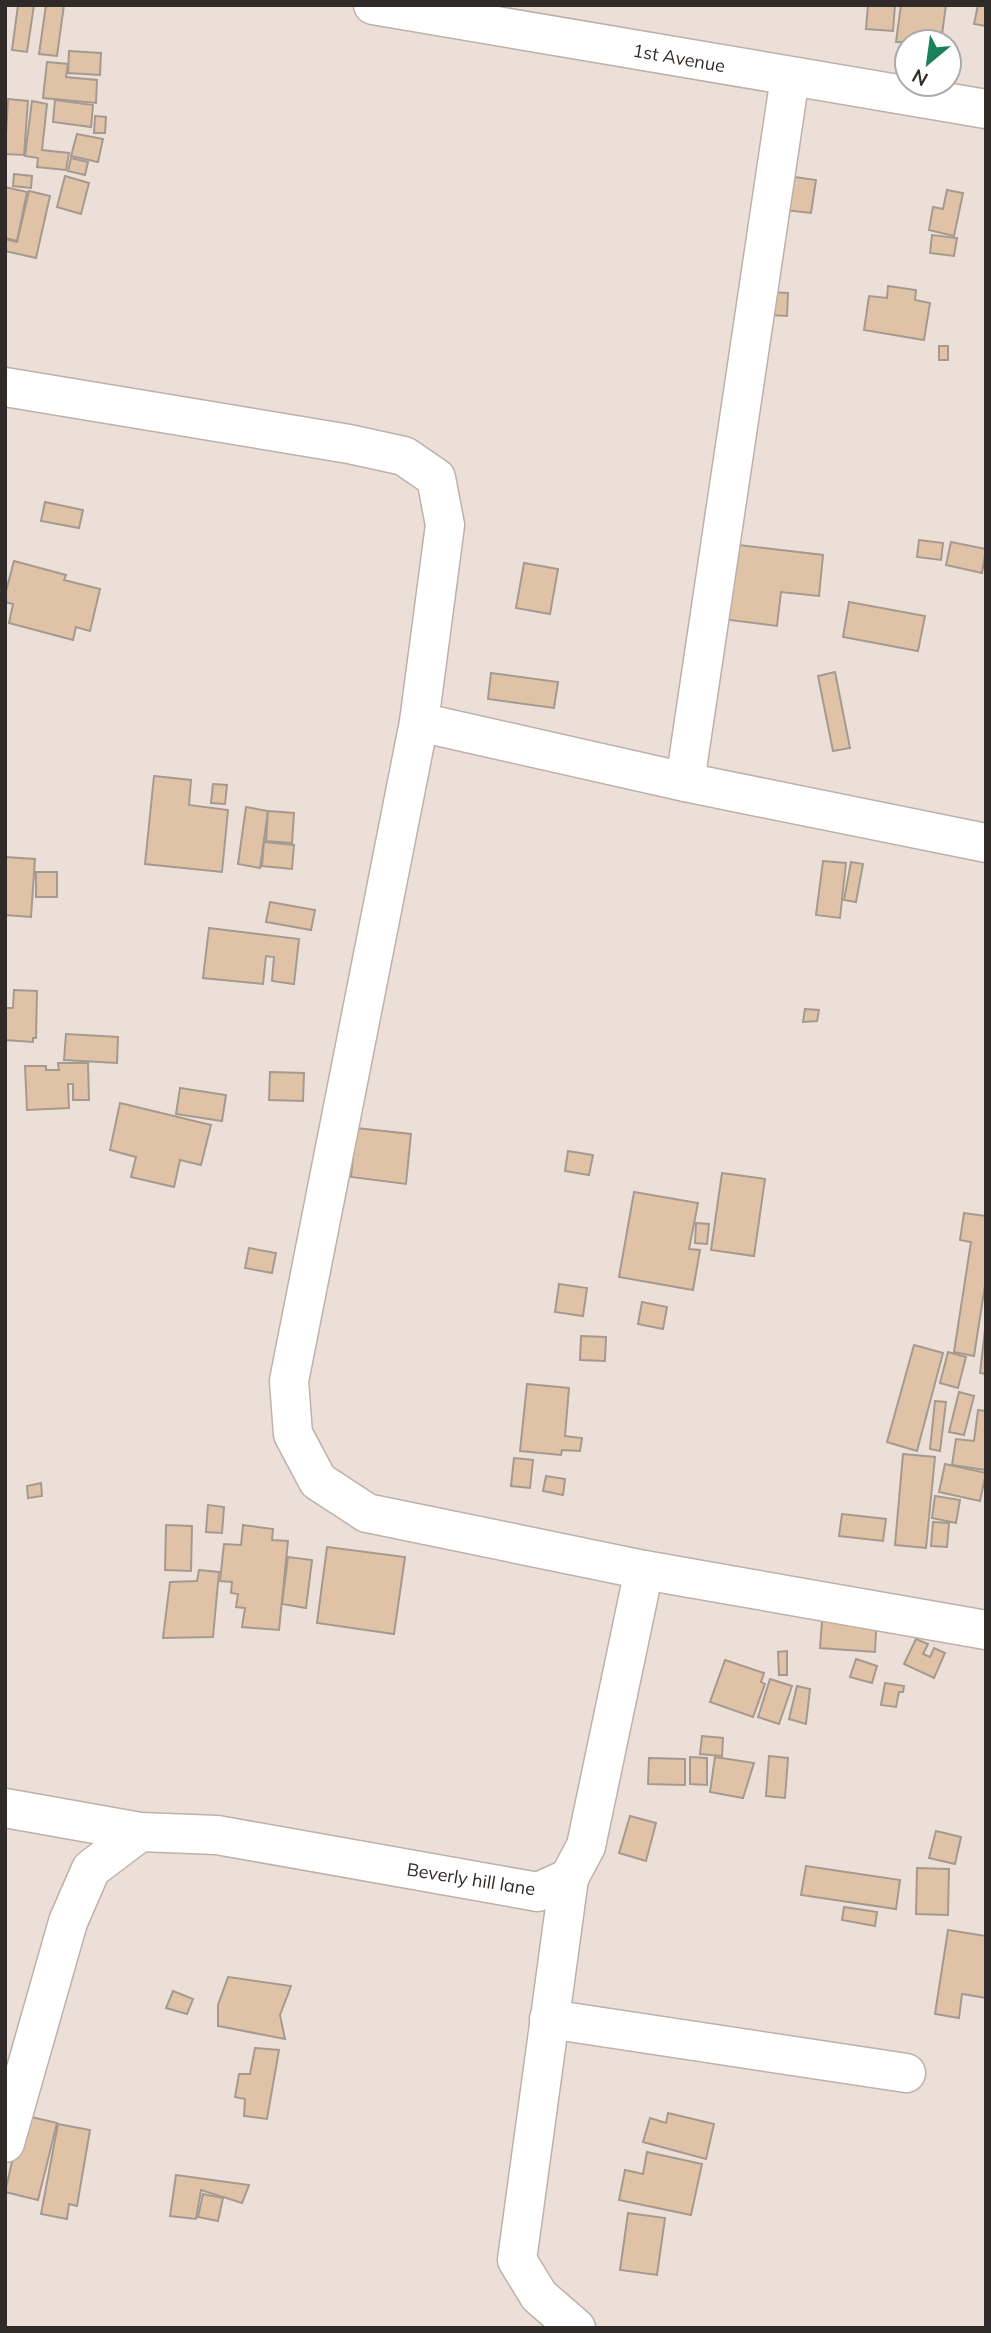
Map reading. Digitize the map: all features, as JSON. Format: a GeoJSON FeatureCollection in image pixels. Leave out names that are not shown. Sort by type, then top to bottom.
{"type":"FeatureCollection","features":[{"type":"Feature","properties":{"kind":"street","name":"1st Avenue"},"geometry":{"type":"LineString","coordinates":[[373,5],[523,18],[790,77],[986,109]]}},
{"type":"Feature","properties":{"kind":"street"},"geometry":{"type":"LineString","coordinates":[[685,782],[790,77]]}},
{"type":"Feature","properties":{"kind":"street"},"geometry":{"type":"LineString","coordinates":[[5,387],[349,444],[404,456],[436,478],[445,524],[419,722],[289,1381],[293,1434],[318,1481],[367,1513],[644,1570],[986,1630]]}},
{"type":"Feature","properties":{"kind":"street"},"geometry":{"type":"LineString","coordinates":[[419,722],[685,782],[986,843]]}},
{"type":"Feature","properties":{"kind":"street"},"geometry":{"type":"LineString","coordinates":[[576,2328],[539,2296],[517,2260],[569,1878],[586,1846],[644,1570]]}},
{"type":"Feature","properties":{"kind":"street","name":"Beverly hill lane"},"geometry":{"type":"LineString","coordinates":[[5,1808],[140,1832],[217,1835],[538,1892],[569,1878]]}},
{"type":"Feature","properties":{"kind":"street"},"geometry":{"type":"LineString","coordinates":[[5,2143],[68,1922],[91,1869],[140,1832]]}},
{"type":"Feature","properties":{"kind":"street"},"geometry":{"type":"LineString","coordinates":[[549,2019],[906,2073]]}},
{"type":"Feature","properties":{"kind":"building"},"geometry":{"type":"Polygon","coordinates":[[[18,5],[34,5],[27,52],[12,50],[18,5]]]}},
{"type":"Feature","properties":{"kind":"building"},"geometry":{"type":"Polygon","coordinates":[[[46,5],[64,5],[57,56],[39,54],[46,5]]]}},
{"type":"Feature","properties":{"kind":"building"},"geometry":{"type":"Polygon","coordinates":[[[868,5],[895,5],[893,31],[866,29],[868,5]]]}},
{"type":"Feature","properties":{"kind":"building"},"geometry":{"type":"Polygon","coordinates":[[[901,5],[946,5],[943,28],[898,28],[901,5]]]}},
{"type":"Feature","properties":{"kind":"building"},"geometry":{"type":"Polygon","coordinates":[[[978,5],[986,5],[986,26],[974,24],[978,5]]]}},
{"type":"Feature","properties":{"kind":"building"},"geometry":{"type":"Polygon","coordinates":[[[69,51],[101,53],[100,75],[68,73],[69,51]]]}},
{"type":"Feature","properties":{"kind":"building"},"geometry":{"type":"Polygon","coordinates":[[[47,62],[68,64],[66,77],[97,80],[96,103],[43,98],[47,62]]]}},
{"type":"Feature","properties":{"kind":"building"},"geometry":{"type":"Polygon","coordinates":[[[8,99],[28,101],[24,155],[5,154],[8,99]]]}},
{"type":"Feature","properties":{"kind":"building"},"geometry":{"type":"Polygon","coordinates":[[[55,100],[93,105],[91,127],[53,122],[55,100]]]}},
{"type":"Feature","properties":{"kind":"building"},"geometry":{"type":"Polygon","coordinates":[[[32,101],[47,104],[42,150],[69,153],[66,170],[37,167],[38,158],[25,156],[32,101]]]}},
{"type":"Feature","properties":{"kind":"building"},"geometry":{"type":"Polygon","coordinates":[[[95,116],[106,117],[105,133],[94,133],[95,116]]]}},
{"type":"Feature","properties":{"kind":"building"},"geometry":{"type":"Polygon","coordinates":[[[77,134],[103,139],[98,162],[71,156],[77,134]]]}},
{"type":"Feature","properties":{"kind":"building"},"geometry":{"type":"Polygon","coordinates":[[[71,158],[88,162],[85,175],[68,171],[71,158]]]}},
{"type":"Feature","properties":{"kind":"building"},"geometry":{"type":"Polygon","coordinates":[[[14,174],[32,176],[31,188],[13,186],[14,174]]]}},
{"type":"Feature","properties":{"kind":"building"},"geometry":{"type":"Polygon","coordinates":[[[781,175],[816,180],[811,213],[776,209],[781,175]]]}},
{"type":"Feature","properties":{"kind":"building"},"geometry":{"type":"Polygon","coordinates":[[[65,176],[89,183],[81,214],[57,207],[65,176]]]}},
{"type":"Feature","properties":{"kind":"building"},"geometry":{"type":"Polygon","coordinates":[[[5,187],[27,192],[17,241],[5,238],[5,187]]]}},
{"type":"Feature","properties":{"kind":"building"},"geometry":{"type":"Polygon","coordinates":[[[947,190],[963,193],[954,236],[929,230],[933,207],[943,209],[947,190]]]}},
{"type":"Feature","properties":{"kind":"building"},"geometry":{"type":"Polygon","coordinates":[[[29,191],[50,196],[36,258],[5,251],[5,239],[17,242],[29,191]]]}},
{"type":"Feature","properties":{"kind":"building"},"geometry":{"type":"Polygon","coordinates":[[[932,235],[957,238],[954,256],[930,253],[932,235]]]}},
{"type":"Feature","properties":{"kind":"building"},"geometry":{"type":"Polygon","coordinates":[[[888,286],[916,290],[915,300],[930,303],[924,340],[864,330],[869,296],[887,298],[888,286]]]}},
{"type":"Feature","properties":{"kind":"building"},"geometry":{"type":"Polygon","coordinates":[[[770,292],[788,293],[787,316],[770,315],[770,292]]]}},
{"type":"Feature","properties":{"kind":"building"},"geometry":{"type":"Polygon","coordinates":[[[939,346],[948,346],[948,360],[939,360],[939,346]]]}},
{"type":"Feature","properties":{"kind":"building"},"geometry":{"type":"Polygon","coordinates":[[[45,502],[83,510],[79,528],[41,521],[45,502]]]}},
{"type":"Feature","properties":{"kind":"building"},"geometry":{"type":"Polygon","coordinates":[[[919,540],[943,543],[941,560],[917,557],[919,540]]]}},
{"type":"Feature","properties":{"kind":"building"},"geometry":{"type":"Polygon","coordinates":[[[951,542],[986,549],[982,573],[946,565],[951,542]]]}},
{"type":"Feature","properties":{"kind":"building"},"geometry":{"type":"Polygon","coordinates":[[[730,544],[823,555],[819,596],[781,592],[777,626],[722,619],[730,544]]]}},
{"type":"Feature","properties":{"kind":"building"},"geometry":{"type":"Polygon","coordinates":[[[14,561],[66,575],[64,580],[100,589],[90,631],[76,627],[73,640],[9,623],[13,604],[5,602],[5,595],[14,561]]]}},
{"type":"Feature","properties":{"kind":"building"},"geometry":{"type":"Polygon","coordinates":[[[524,563],[558,569],[550,614],[516,608],[524,563]]]}},
{"type":"Feature","properties":{"kind":"building"},"geometry":{"type":"Polygon","coordinates":[[[849,602],[925,616],[918,651],[843,637],[849,602]]]}},
{"type":"Feature","properties":{"kind":"building"},"geometry":{"type":"Polygon","coordinates":[[[835,672],[850,748],[833,751],[818,676],[835,672]]]}},
{"type":"Feature","properties":{"kind":"building"},"geometry":{"type":"Polygon","coordinates":[[[491,673],[558,682],[554,708],[488,699],[491,673]]]}},
{"type":"Feature","properties":{"kind":"building"},"geometry":{"type":"Polygon","coordinates":[[[154,776],[191,780],[189,805],[228,810],[222,872],[145,864],[154,776]]]}},
{"type":"Feature","properties":{"kind":"building"},"geometry":{"type":"Polygon","coordinates":[[[213,784],[227,785],[225,804],[211,803],[213,784]]]}},
{"type":"Feature","properties":{"kind":"building"},"geometry":{"type":"Polygon","coordinates":[[[246,807],[268,811],[260,868],[238,864],[246,807]]]}},
{"type":"Feature","properties":{"kind":"building"},"geometry":{"type":"Polygon","coordinates":[[[268,811],[294,813],[292,843],[266,841],[268,811]]]}},
{"type":"Feature","properties":{"kind":"building"},"geometry":{"type":"Polygon","coordinates":[[[264,842],[294,845],[292,869],[262,866],[264,842]]]}},
{"type":"Feature","properties":{"kind":"building"},"geometry":{"type":"Polygon","coordinates":[[[5,857],[35,859],[31,917],[5,915],[5,857]]]}},
{"type":"Feature","properties":{"kind":"building"},"geometry":{"type":"Polygon","coordinates":[[[823,861],[846,863],[840,918],[816,915],[823,861]]]}},
{"type":"Feature","properties":{"kind":"building"},"geometry":{"type":"Polygon","coordinates":[[[851,862],[863,864],[856,902],[844,900],[851,862]]]}},
{"type":"Feature","properties":{"kind":"building"},"geometry":{"type":"Polygon","coordinates":[[[36,872],[57,872],[57,897],[36,897],[36,872]]]}},
{"type":"Feature","properties":{"kind":"building"},"geometry":{"type":"Polygon","coordinates":[[[270,902],[315,910],[311,930],[266,922],[270,902]]]}},
{"type":"Feature","properties":{"kind":"building"},"geometry":{"type":"Polygon","coordinates":[[[209,928],[299,939],[294,984],[272,981],[274,957],[266,956],[263,984],[203,978],[209,928]]]}},
{"type":"Feature","properties":{"kind":"building"},"geometry":{"type":"Polygon","coordinates":[[[14,990],[37,991],[36,1038],[33,1038],[33,1042],[5,1040],[5,1008],[13,1008],[14,990]]]}},
{"type":"Feature","properties":{"kind":"building"},"geometry":{"type":"Polygon","coordinates":[[[805,1009],[819,1010],[817,1021],[803,1022],[805,1009]]]}},
{"type":"Feature","properties":{"kind":"building"},"geometry":{"type":"Polygon","coordinates":[[[66,1034],[118,1037],[117,1063],[64,1060],[66,1034]]]}},
{"type":"Feature","properties":{"kind":"building"},"geometry":{"type":"Polygon","coordinates":[[[58,1063],[88,1063],[89,1100],[73,1100],[73,1084],[68,1084],[69,1108],[27,1110],[25,1066],[46,1066],[46,1070],[59,1070],[58,1063]]]}},
{"type":"Feature","properties":{"kind":"building"},"geometry":{"type":"Polygon","coordinates":[[[270,1072],[304,1073],[303,1101],[269,1100],[270,1072]]]}},
{"type":"Feature","properties":{"kind":"building"},"geometry":{"type":"Polygon","coordinates":[[[180,1088],[226,1095],[222,1121],[176,1114],[180,1088]]]}},
{"type":"Feature","properties":{"kind":"building"},"geometry":{"type":"Polygon","coordinates":[[[120,1103],[211,1125],[201,1165],[180,1160],[174,1187],[131,1177],[136,1157],[110,1150],[120,1103]]]}},
{"type":"Feature","properties":{"kind":"building"},"geometry":{"type":"Polygon","coordinates":[[[356,1128],[411,1134],[406,1184],[351,1177],[356,1128]]]}},
{"type":"Feature","properties":{"kind":"building"},"geometry":{"type":"Polygon","coordinates":[[[568,1151],[593,1155],[589,1175],[565,1171],[568,1151]]]}},
{"type":"Feature","properties":{"kind":"building"},"geometry":{"type":"Polygon","coordinates":[[[722,1173],[765,1179],[754,1256],[711,1250],[722,1173]]]}},
{"type":"Feature","properties":{"kind":"building"},"geometry":{"type":"Polygon","coordinates":[[[634,1192],[698,1203],[689,1249],[700,1250],[693,1290],[619,1277],[634,1192]]]}},
{"type":"Feature","properties":{"kind":"building"},"geometry":{"type":"Polygon","coordinates":[[[964,1213],[986,1216],[986,1279],[974,1356],[954,1352],[971,1242],[960,1240],[964,1213]]]}},
{"type":"Feature","properties":{"kind":"building"},"geometry":{"type":"Polygon","coordinates":[[[696,1223],[709,1224],[707,1244],[695,1243],[696,1223]]]}},
{"type":"Feature","properties":{"kind":"building"},"geometry":{"type":"Polygon","coordinates":[[[249,1248],[276,1253],[272,1273],[245,1268],[249,1248]]]}},
{"type":"Feature","properties":{"kind":"building"},"geometry":{"type":"Polygon","coordinates":[[[559,1284],[587,1288],[583,1316],[555,1312],[559,1284]]]}},
{"type":"Feature","properties":{"kind":"building"},"geometry":{"type":"Polygon","coordinates":[[[642,1302],[667,1307],[663,1329],[638,1324],[642,1302]]]}},
{"type":"Feature","properties":{"kind":"building"},"geometry":{"type":"Polygon","coordinates":[[[986,1321],[986,1374],[980,1373],[986,1321]]]}},
{"type":"Feature","properties":{"kind":"building"},"geometry":{"type":"Polygon","coordinates":[[[581,1336],[606,1337],[605,1361],[580,1360],[581,1336]]]}},
{"type":"Feature","properties":{"kind":"building"},"geometry":{"type":"Polygon","coordinates":[[[914,1345],[943,1353],[917,1451],[887,1442],[914,1345]]]}},
{"type":"Feature","properties":{"kind":"building"},"geometry":{"type":"Polygon","coordinates":[[[948,1352],[966,1357],[958,1388],[940,1383],[948,1352]]]}},
{"type":"Feature","properties":{"kind":"building"},"geometry":{"type":"Polygon","coordinates":[[[527,1384],[569,1388],[565,1436],[582,1438],[580,1451],[562,1450],[561,1455],[520,1451],[527,1384]]]}},
{"type":"Feature","properties":{"kind":"building"},"geometry":{"type":"Polygon","coordinates":[[[959,1392],[974,1396],[964,1435],[949,1432],[959,1392]]]}},
{"type":"Feature","properties":{"kind":"building"},"geometry":{"type":"Polygon","coordinates":[[[935,1401],[946,1402],[940,1451],[930,1449],[935,1401]]]}},
{"type":"Feature","properties":{"kind":"building"},"geometry":{"type":"Polygon","coordinates":[[[978,1410],[986,1411],[986,1470],[952,1465],[956,1439],[974,1441],[978,1410]]]}},
{"type":"Feature","properties":{"kind":"building"},"geometry":{"type":"Polygon","coordinates":[[[903,1454],[935,1457],[926,1548],[895,1545],[903,1454]]]}},
{"type":"Feature","properties":{"kind":"building"},"geometry":{"type":"Polygon","coordinates":[[[514,1458],[533,1460],[530,1488],[511,1486],[514,1458]]]}},
{"type":"Feature","properties":{"kind":"building"},"geometry":{"type":"Polygon","coordinates":[[[945,1464],[986,1473],[980,1501],[939,1492],[945,1464]]]}},
{"type":"Feature","properties":{"kind":"building"},"geometry":{"type":"Polygon","coordinates":[[[546,1476],[565,1479],[563,1495],[543,1491],[546,1476]]]}},
{"type":"Feature","properties":{"kind":"building"},"geometry":{"type":"Polygon","coordinates":[[[41,1483],[42,1496],[28,1498],[27,1486],[41,1483]]]}},
{"type":"Feature","properties":{"kind":"building"},"geometry":{"type":"Polygon","coordinates":[[[935,1496],[960,1500],[956,1523],[932,1518],[935,1496]]]}},
{"type":"Feature","properties":{"kind":"building"},"geometry":{"type":"Polygon","coordinates":[[[208,1505],[224,1507],[222,1533],[206,1532],[208,1505]]]}},
{"type":"Feature","properties":{"kind":"building"},"geometry":{"type":"Polygon","coordinates":[[[842,1514],[886,1519],[883,1541],[839,1536],[842,1514]]]}},
{"type":"Feature","properties":{"kind":"building"},"geometry":{"type":"Polygon","coordinates":[[[933,1522],[949,1523],[947,1547],[931,1546],[933,1522]]]}},
{"type":"Feature","properties":{"kind":"building"},"geometry":{"type":"Polygon","coordinates":[[[166,1525],[192,1526],[191,1571],[165,1570],[166,1525]]]}},
{"type":"Feature","properties":{"kind":"building"},"geometry":{"type":"Polygon","coordinates":[[[243,1525],[273,1529],[272,1540],[288,1541],[279,1630],[242,1627],[245,1608],[236,1607],[238,1594],[231,1593],[232,1582],[220,1581],[224,1544],[241,1545],[243,1525]]]}},
{"type":"Feature","properties":{"kind":"building"},"geometry":{"type":"Polygon","coordinates":[[[327,1547],[405,1557],[394,1634],[317,1623],[327,1547]]]}},
{"type":"Feature","properties":{"kind":"building"},"geometry":{"type":"Polygon","coordinates":[[[288,1557],[312,1560],[306,1608],[282,1604],[288,1557]]]}},
{"type":"Feature","properties":{"kind":"building"},"geometry":{"type":"Polygon","coordinates":[[[199,1570],[219,1572],[213,1637],[163,1638],[170,1582],[197,1581],[199,1570]]]}},
{"type":"Feature","properties":{"kind":"building"},"geometry":{"type":"Polygon","coordinates":[[[823,1608],[877,1611],[875,1652],[820,1648],[823,1608]]]}},
{"type":"Feature","properties":{"kind":"building"},"geometry":{"type":"Polygon","coordinates":[[[916,1639],[928,1644],[923,1654],[930,1657],[934,1648],[945,1653],[934,1678],[904,1664],[916,1639]]]}},
{"type":"Feature","properties":{"kind":"building"},"geometry":{"type":"Polygon","coordinates":[[[787,1651],[787,1675],[779,1675],[778,1652],[787,1651]]]}},
{"type":"Feature","properties":{"kind":"building"},"geometry":{"type":"Polygon","coordinates":[[[856,1659],[877,1666],[872,1683],[850,1677],[856,1659]]]}},
{"type":"Feature","properties":{"kind":"building"},"geometry":{"type":"Polygon","coordinates":[[[725,1660],[764,1673],[761,1682],[765,1684],[753,1717],[710,1702],[725,1660]]]}},
{"type":"Feature","properties":{"kind":"building"},"geometry":{"type":"Polygon","coordinates":[[[770,1679],[792,1686],[779,1724],[758,1717],[770,1679]]]}},
{"type":"Feature","properties":{"kind":"building"},"geometry":{"type":"Polygon","coordinates":[[[885,1683],[904,1686],[903,1692],[899,1692],[896,1707],[881,1705],[885,1683]]]}},
{"type":"Feature","properties":{"kind":"building"},"geometry":{"type":"Polygon","coordinates":[[[797,1686],[810,1689],[806,1724],[789,1719],[797,1686]]]}},
{"type":"Feature","properties":{"kind":"building"},"geometry":{"type":"Polygon","coordinates":[[[702,1736],[723,1738],[722,1756],[700,1754],[702,1736]]]}},
{"type":"Feature","properties":{"kind":"building"},"geometry":{"type":"Polygon","coordinates":[[[769,1756],[788,1758],[785,1798],[766,1796],[769,1756]]]}},
{"type":"Feature","properties":{"kind":"building"},"geometry":{"type":"Polygon","coordinates":[[[690,1757],[707,1758],[707,1785],[690,1784],[690,1757]]]}},
{"type":"Feature","properties":{"kind":"building"},"geometry":{"type":"Polygon","coordinates":[[[715,1757],[754,1763],[743,1798],[710,1792],[715,1757]]]}},
{"type":"Feature","properties":{"kind":"building"},"geometry":{"type":"Polygon","coordinates":[[[649,1758],[685,1759],[685,1785],[648,1784],[649,1758]]]}},
{"type":"Feature","properties":{"kind":"building"},"geometry":{"type":"Polygon","coordinates":[[[630,1816],[656,1823],[646,1861],[619,1853],[630,1816]]]}},
{"type":"Feature","properties":{"kind":"building"},"geometry":{"type":"Polygon","coordinates":[[[936,1831],[961,1837],[955,1864],[929,1858],[936,1831]]]}},
{"type":"Feature","properties":{"kind":"building"},"geometry":{"type":"Polygon","coordinates":[[[806,1866],[900,1880],[896,1909],[801,1895],[806,1866]]]}},
{"type":"Feature","properties":{"kind":"building"},"geometry":{"type":"Polygon","coordinates":[[[917,1868],[949,1869],[948,1915],[916,1914],[917,1868]]]}},
{"type":"Feature","properties":{"kind":"building"},"geometry":{"type":"Polygon","coordinates":[[[844,1907],[877,1912],[875,1926],[842,1920],[844,1907]]]}},
{"type":"Feature","properties":{"kind":"building"},"geometry":{"type":"Polygon","coordinates":[[[948,1930],[986,1936],[986,1998],[962,1994],[959,2018],[935,2014],[948,1930]]]}},
{"type":"Feature","properties":{"kind":"building"},"geometry":{"type":"Polygon","coordinates":[[[228,1977],[291,1986],[280,2015],[285,2039],[218,2026],[218,2005],[228,1977]]]}},
{"type":"Feature","properties":{"kind":"building"},"geometry":{"type":"Polygon","coordinates":[[[173,1991],[193,1999],[187,2014],[166,2008],[173,1991]]]}},
{"type":"Feature","properties":{"kind":"building"},"geometry":{"type":"Polygon","coordinates":[[[255,2048],[279,2050],[267,2119],[244,2116],[245,2099],[235,2097],[239,2074],[250,2074],[255,2048]]]}},
{"type":"Feature","properties":{"kind":"building"},"geometry":{"type":"Polygon","coordinates":[[[668,2113],[714,2124],[706,2159],[643,2142],[650,2118],[666,2123],[668,2113]]]}},
{"type":"Feature","properties":{"kind":"building"},"geometry":{"type":"Polygon","coordinates":[[[23,2115],[57,2123],[38,2200],[5,2192],[23,2115]]]}},
{"type":"Feature","properties":{"kind":"building"},"geometry":{"type":"Polygon","coordinates":[[[58,2124],[90,2130],[77,2206],[69,2204],[67,2219],[41,2214],[58,2124]]]}},
{"type":"Feature","properties":{"kind":"building"},"geometry":{"type":"Polygon","coordinates":[[[647,2152],[702,2164],[691,2215],[619,2200],[625,2170],[643,2174],[647,2152]]]}},
{"type":"Feature","properties":{"kind":"building"},"geometry":{"type":"Polygon","coordinates":[[[176,2175],[249,2185],[242,2203],[201,2190],[196,2219],[170,2216],[176,2175]]]}},
{"type":"Feature","properties":{"kind":"building"},"geometry":{"type":"Polygon","coordinates":[[[203,2194],[223,2198],[218,2221],[198,2217],[203,2194]]]}},
{"type":"Feature","properties":{"kind":"building"},"geometry":{"type":"Polygon","coordinates":[[[628,2213],[665,2218],[657,2275],[620,2270],[628,2213]]]}}]}
